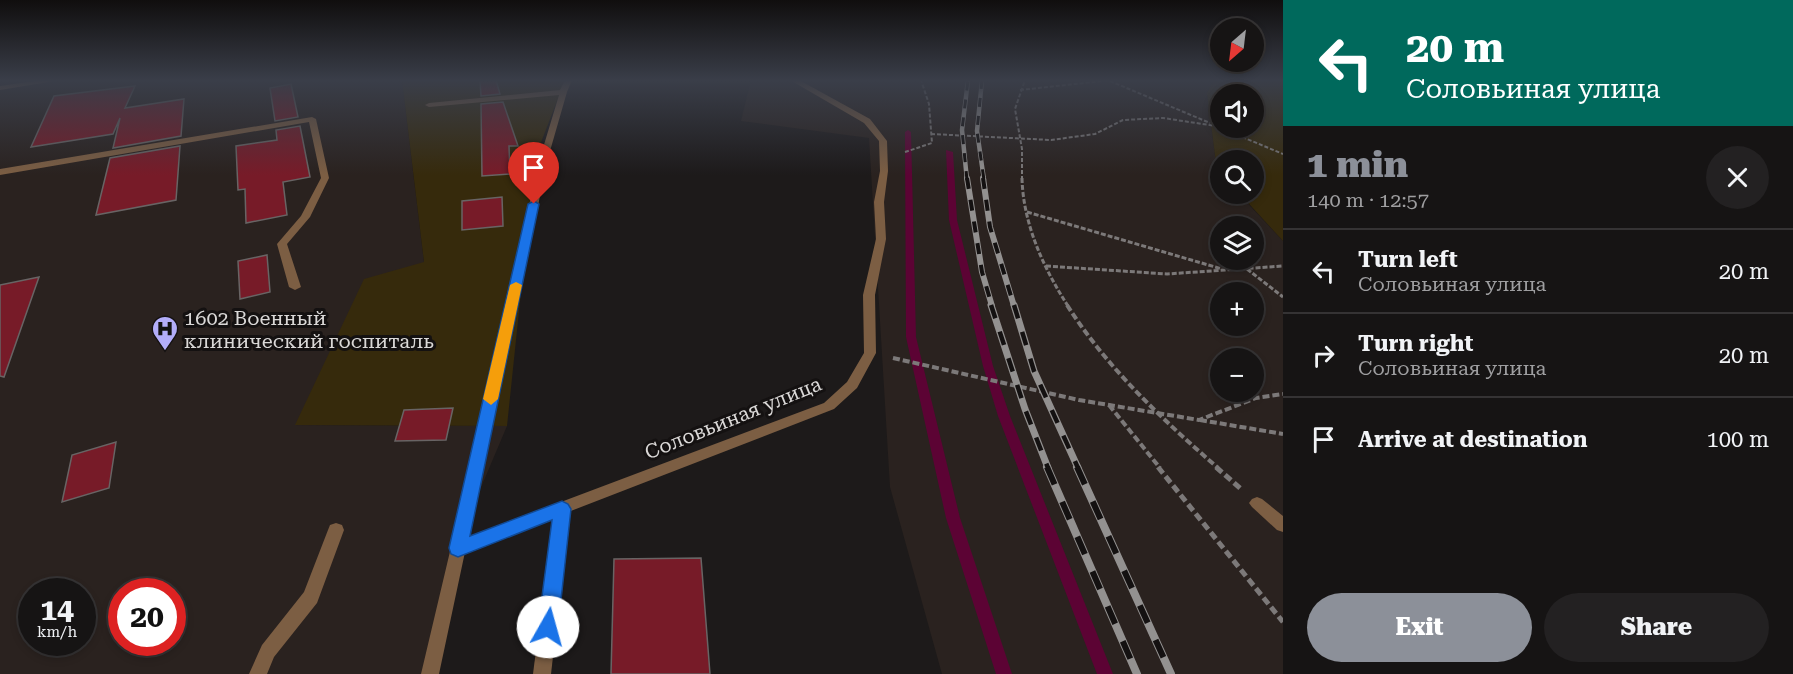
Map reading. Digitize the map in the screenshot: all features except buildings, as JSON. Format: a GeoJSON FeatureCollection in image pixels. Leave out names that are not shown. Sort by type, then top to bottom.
{"type":"FeatureCollection","features":[{"type":"Feature","properties":{"kind":"street"},"geometry":{"type":"LineString","coordinates":[[430,674],[544,158],[557,111]]}},
{"type":"Feature","properties":{"kind":"street"},"geometry":{"type":"LineString","coordinates":[[850,111],[867,121],[883,141],[885,158],[879,202],[881,239],[869,295],[870,353]]}},
{"type":"Feature","properties":{"kind":"street"},"geometry":{"type":"LineString","coordinates":[[0,172],[312,119],[325,178],[305,217],[282,244],[295,287]]}},
{"type":"Feature","properties":{"kind":"street","name":"Соловьиная улица"},"geometry":{"type":"LineString","coordinates":[[458,548],[829,406],[852,385],[870,353]]}},
{"type":"Feature","properties":{"kind":"street"},"geometry":{"type":"LineString","coordinates":[[1257,503],[1283,525]]}},
{"type":"Feature","properties":{"kind":"street"},"geometry":{"type":"LineString","coordinates":[[542,674],[562,509]]}},
{"type":"Feature","properties":{"kind":"street"},"geometry":{"type":"LineString","coordinates":[[258,674],[268,651],[311,597],[336,530]]}},
{"type":"Feature","properties":{"kind":"path"},"geometry":{"type":"LineString","coordinates":[[885,158],[932,143],[929,111]]}},
{"type":"Feature","properties":{"kind":"path"},"geometry":{"type":"LineString","coordinates":[[1015,111],[1021,139],[1027,212],[1038,252],[1084,334],[1156,413],[1257,503]]}},
{"type":"Feature","properties":{"kind":"path"},"geometry":{"type":"LineString","coordinates":[[1182,111],[1210,123]]}},
{"type":"Feature","properties":{"kind":"path"},"geometry":{"type":"LineString","coordinates":[[931,134],[1051,140],[1095,134],[1123,120],[1163,118],[1210,125]]}},
{"type":"Feature","properties":{"kind":"path"},"geometry":{"type":"LineString","coordinates":[[1245,138],[1283,154]]}},
{"type":"Feature","properties":{"kind":"path"},"geometry":{"type":"LineString","coordinates":[[1027,212],[1210,266]]}},
{"type":"Feature","properties":{"kind":"path"},"geometry":{"type":"LineString","coordinates":[[1046,266],[1167,274],[1224,270]]}},
{"type":"Feature","properties":{"kind":"path"},"geometry":{"type":"LineString","coordinates":[[1264,268],[1283,266]]}},
{"type":"Feature","properties":{"kind":"path"},"geometry":{"type":"LineString","coordinates":[[1247,270],[1283,297]]}},
{"type":"Feature","properties":{"kind":"path"},"geometry":{"type":"LineString","coordinates":[[870,353],[1109,405],[1283,435]]}},
{"type":"Feature","properties":{"kind":"path"},"geometry":{"type":"LineString","coordinates":[[1199,420],[1256,398],[1283,394]]}},
{"type":"Feature","properties":{"kind":"path"},"geometry":{"type":"LineString","coordinates":[[1109,405],[1283,622]]}},
{"type":"Feature","properties":{"kind":"shaded area","name":"1602 Военный клинический госпиталь"},"geometry":{"type":"Polygon","coordinates":[[[0,111],[406,111],[424,262],[296,425],[507,426],[471,511],[425,674],[0,674],[0,111]]]}},
{"type":"Feature","properties":{"kind":"shaded area"},"geometry":{"type":"Polygon","coordinates":[[[406,111],[553,111],[535,158],[507,426],[295,425],[364,279],[424,262],[406,111]]]}},
{"type":"Feature","properties":{"kind":"shaded area"},"geometry":{"type":"Polygon","coordinates":[[[743,111],[1209,111],[1210,138],[1213,138],[1214,150],[1210,150],[1210,204],[1248,204],[1260,216],[1210,216],[1210,270],[1264,270],[1264,221],[1283,241],[1283,674],[942,674],[890,487],[869,138],[741,121],[743,111]]]}},
{"type":"Feature","properties":{"kind":"shaded area"},"geometry":{"type":"Polygon","coordinates":[[[1264,111],[1283,111],[1283,241],[1264,220],[1264,216],[1260,216],[1249,204],[1264,204],[1264,150],[1214,150],[1213,138],[1264,138],[1264,111]]]}},
{"type":"Feature","properties":{"kind":"waterway"},"geometry":{"type":"LineString","coordinates":[[908,132],[911,337],[953,518],[1004,674]]}},
{"type":"Feature","properties":{"kind":"waterway"},"geometry":{"type":"LineString","coordinates":[[949,152],[953,220],[988,366],[1004,416],[1105,674]]}},
{"type":"Feature","properties":{"kind":"railway"},"geometry":{"type":"LineString","coordinates":[[964,111],[962,130],[967,180]]}},
{"type":"Feature","properties":{"kind":"railway"},"geometry":{"type":"LineString","coordinates":[[979,111],[977,131],[984,180]]}},
{"type":"Feature","properties":{"kind":"railway"},"geometry":{"type":"LineString","coordinates":[[967,178],[982,272],[992,306]]}},
{"type":"Feature","properties":{"kind":"railway"},"geometry":{"type":"LineString","coordinates":[[983,178],[990,227],[1014,306]]}},
{"type":"Feature","properties":{"kind":"railway"},"geometry":{"type":"LineString","coordinates":[[991,305],[1025,409],[1048,468]]}},
{"type":"Feature","properties":{"kind":"railway"},"geometry":{"type":"LineString","coordinates":[[1014,305],[1034,371],[1078,468]]}},
{"type":"Feature","properties":{"kind":"railway"},"geometry":{"type":"LineString","coordinates":[[1047,467],[1137,674]]}},
{"type":"Feature","properties":{"kind":"railway"},"geometry":{"type":"LineString","coordinates":[[1077,467],[1171,674]]}},
{"type":"Feature","properties":{"kind":"slow traffic"},"geometry":{"type":"LineString","coordinates":[[491,399],[516,285]]}},
{"type":"Feature","properties":{"kind":"place","name":"1602 Военный клинический госпиталь"},"geometry":{"type":"Point","coordinates":[165,352]}},
{"type":"Feature","properties":{"kind":"route"},"geometry":{"type":"LineString","coordinates":[[534,204],[458,548],[562,509],[548,627]]}}]}
